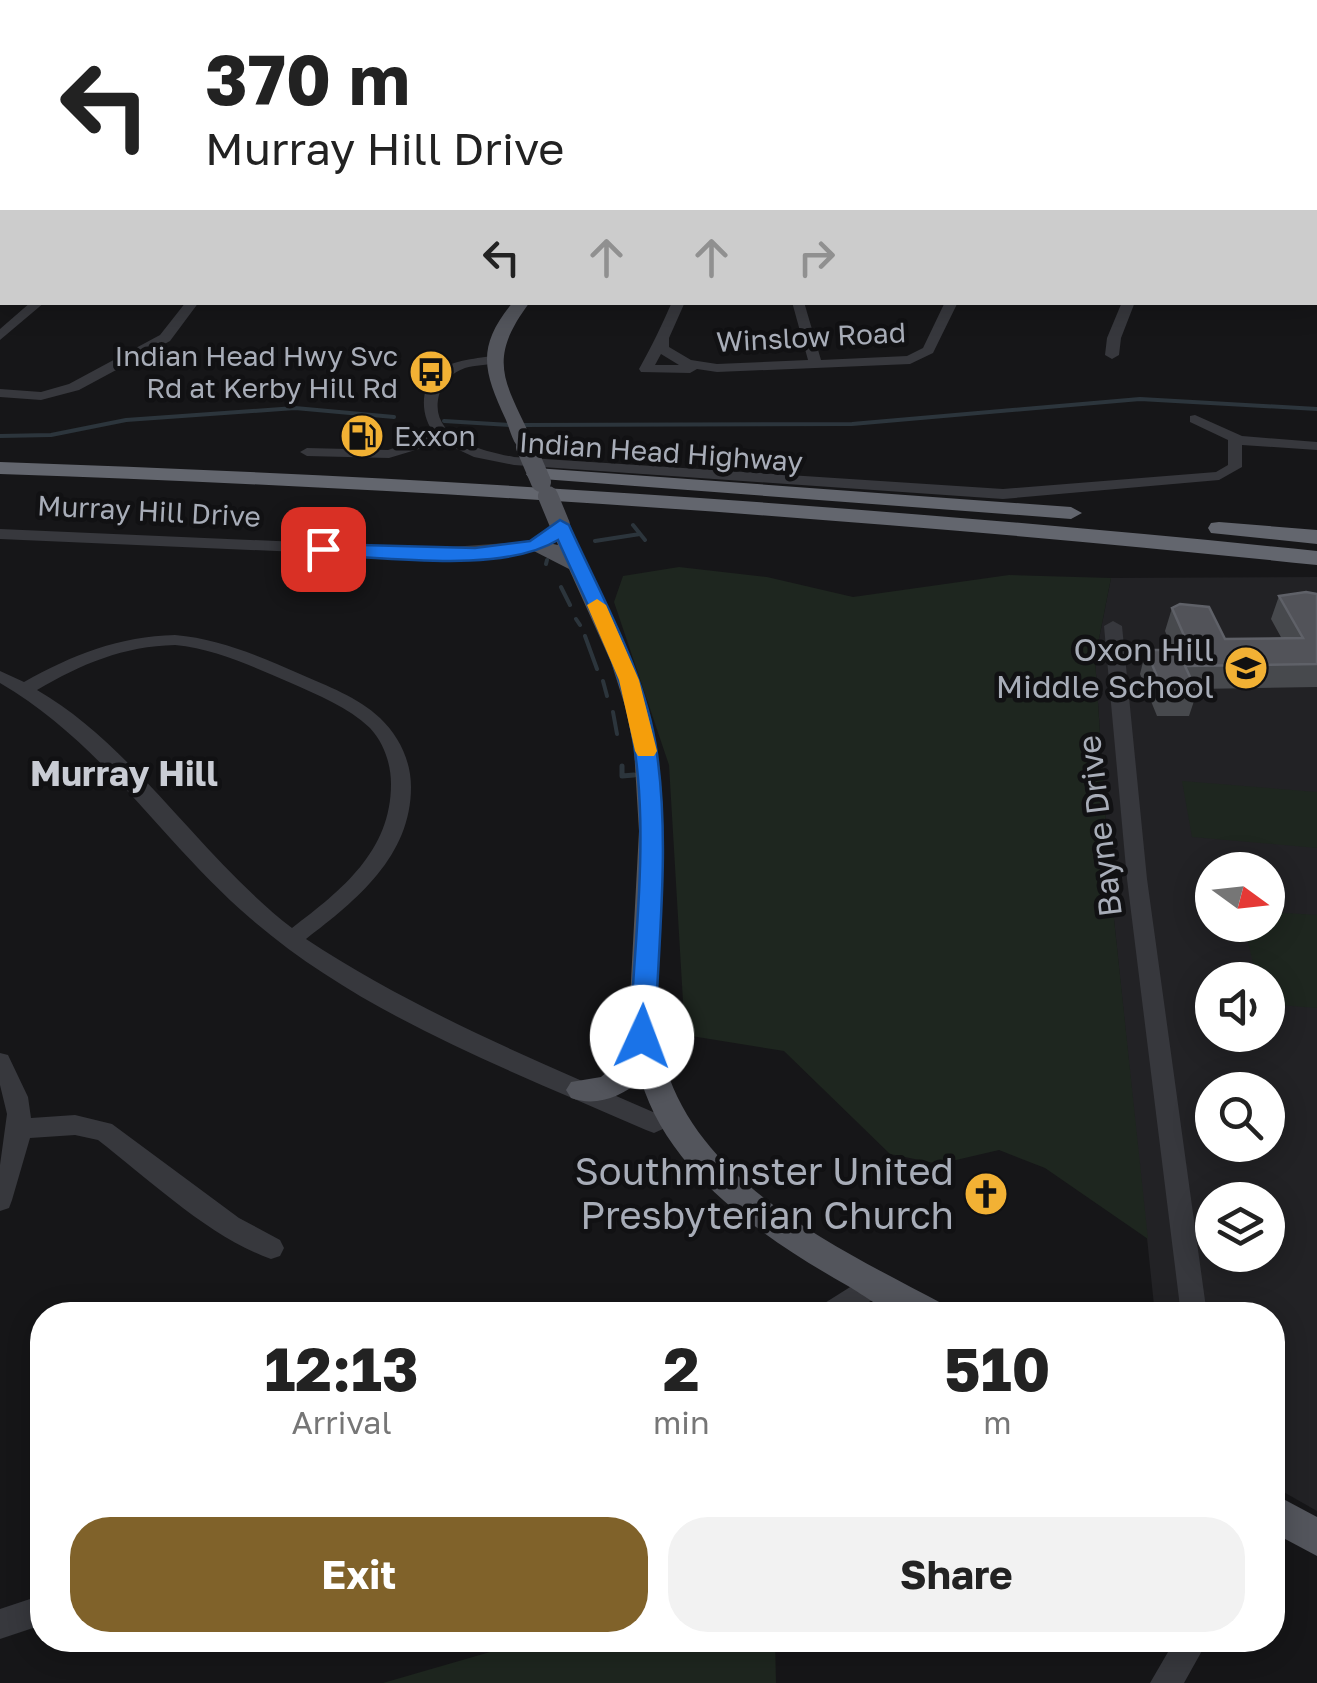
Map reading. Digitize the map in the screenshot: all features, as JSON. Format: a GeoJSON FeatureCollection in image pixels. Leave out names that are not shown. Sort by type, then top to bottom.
{"type":"FeatureCollection","features":[{"type":"Feature","properties":{"kind":"highway"},"geometry":{"type":"LineString","coordinates":[[0,449],[88,461],[1202,527]]}},
{"type":"Feature","properties":{"kind":"highway","name":"Indian Head Highway"},"geometry":{"type":"LineString","coordinates":[[0,449],[776,489],[1317,537]]}},
{"type":"Feature","properties":{"kind":"highway"},"geometry":{"type":"LineString","coordinates":[[0,470],[545,489],[1119,536],[1317,558]]}},
{"type":"Feature","properties":{"kind":"highway","name":"Indian Head Highway"},"geometry":{"type":"LineString","coordinates":[[0,470],[771,518],[1317,558]]}},
{"type":"Feature","properties":{"kind":"main road"},"geometry":{"type":"LineString","coordinates":[[519,305],[498,330],[492,360],[629,680],[646,752],[650,826],[643,1018],[646,1056],[668,1116],[714,1172],[748,1203],[907,1302]]}},
{"type":"Feature","properties":{"kind":"main road"},"geometry":{"type":"LineString","coordinates":[[534,546],[551,537],[560,525]]}},
{"type":"Feature","properties":{"kind":"main road"},"geometry":{"type":"LineString","coordinates":[[534,546],[554,550],[578,565]]}},
{"type":"Feature","properties":{"kind":"main road"},"geometry":{"type":"LineString","coordinates":[[581,1090],[597,1092],[623,1081],[646,1056]]}},
{"type":"Feature","properties":{"kind":"main road"},"geometry":{"type":"LineString","coordinates":[[1285,1520],[1317,1538]]}},
{"type":"Feature","properties":{"kind":"street"},"geometry":{"type":"LineString","coordinates":[[0,336],[35,305]]}},
{"type":"Feature","properties":{"kind":"street"},"geometry":{"type":"LineString","coordinates":[[0,394],[41,396],[74,387],[165,338],[190,305]]}},
{"type":"Feature","properties":{"kind":"street"},"geometry":{"type":"LineString","coordinates":[[662,347],[677,305]]}},
{"type":"Feature","properties":{"kind":"street"},"geometry":{"type":"LineString","coordinates":[[799,305],[816,364]]}},
{"type":"Feature","properties":{"kind":"street","name":"Winslow Road"},"geometry":{"type":"LineString","coordinates":[[702,368],[674,358],[662,347],[646,369],[702,368],[904,361],[920,356],[930,347],[951,305]]}},
{"type":"Feature","properties":{"kind":"street"},"geometry":{"type":"LineString","coordinates":[[1112,355],[1127,305]]}},
{"type":"Feature","properties":{"kind":"street"},"geometry":{"type":"LineString","coordinates":[[492,360],[454,368],[436,382],[432,418],[442,437],[466,451],[514,461],[1003,494],[1210,478],[1236,467],[1235,438]]}},
{"type":"Feature","properties":{"kind":"street"},"geometry":{"type":"LineString","coordinates":[[1196,419],[1235,438],[1317,446]]}},
{"type":"Feature","properties":{"kind":"street"},"geometry":{"type":"LineString","coordinates":[[306,452],[389,454],[442,437]]}},
{"type":"Feature","properties":{"kind":"street","name":"Murray Hill Drive"},"geometry":{"type":"LineString","coordinates":[[0,534],[475,554],[534,546]]}},
{"type":"Feature","properties":{"kind":"street","name":"Bayne Drive"},"geometry":{"type":"LineString","coordinates":[[1113,626],[1137,879],[1192,1302]]}},
{"type":"Feature","properties":{"kind":"street"},"geometry":{"type":"LineString","coordinates":[[25,689],[98,651],[133,643],[178,640],[284,674],[344,702],[375,723],[399,764],[402,799],[393,837],[380,861],[359,884],[294,938]]}},
{"type":"Feature","properties":{"kind":"street"},"geometry":{"type":"LineString","coordinates":[[0,676],[25,689],[114,760],[258,912],[368,987],[508,1058],[654,1123],[668,1116]]}},
{"type":"Feature","properties":{"kind":"street"},"geometry":{"type":"LineString","coordinates":[[0,1062],[14,1091],[22,1130],[0,1200]]}},
{"type":"Feature","properties":{"kind":"street"},"geometry":{"type":"LineString","coordinates":[[22,1130],[75,1125],[104,1131],[230,1226],[271,1248]]}},
{"type":"Feature","properties":{"kind":"street"},"geometry":{"type":"LineString","coordinates":[[848,1302],[874,1284]]}},
{"type":"Feature","properties":{"kind":"street"},"geometry":{"type":"LineString","coordinates":[[0,1624],[30,1614]]}},
{"type":"Feature","properties":{"kind":"street"},"geometry":{"type":"LineString","coordinates":[[1166,1683],[1185,1652]]}},
{"type":"Feature","properties":{"kind":"shaded area"},"geometry":{"type":"Polygon","coordinates":[[[679,567],[767,577],[853,597],[1009,575],[1111,578],[1095,659],[1110,881],[1148,1239],[1045,1168],[999,1150],[939,1164],[890,1154],[784,1051],[685,1035],[669,765],[614,602],[623,576],[679,567]]]}},
{"type":"Feature","properties":{"kind":"shaded area"},"geometry":{"type":"Polygon","coordinates":[[[1317,577],[1317,1511],[1285,1493],[1285,1302],[1154,1302],[1110,881],[1095,659],[1111,578],[1317,577]]]}},
{"type":"Feature","properties":{"kind":"shaded area"},"geometry":{"type":"Polygon","coordinates":[[[1182,781],[1317,792],[1317,848],[1192,837],[1182,781]]]}},
{"type":"Feature","properties":{"kind":"shaded area"},"geometry":{"type":"Polygon","coordinates":[[[1285,913],[1317,915],[1317,1008],[1285,1005],[1285,962],[1253,962],[1248,942],[1285,942],[1285,913]]]}},
{"type":"Feature","properties":{"kind":"shaded area"},"geometry":{"type":"Polygon","coordinates":[[[490,1652],[775,1652],[776,1683],[383,1683],[490,1652]]]}},
{"type":"Feature","properties":{"kind":"building"},"geometry":{"type":"Polygon","coordinates":[[[365,417],[374,429],[355,433],[348,421],[365,417]]]}},
{"type":"Feature","properties":{"kind":"building"},"geometry":{"type":"Polygon","coordinates":[[[1317,594],[1317,664],[1185,666],[1197,692],[1164,693],[1146,650],[1184,650],[1179,640],[1186,640],[1172,608],[1180,604],[1209,607],[1225,639],[1303,638],[1279,596],[1317,594]]]}},
{"type":"Feature","properties":{"kind":"waterway"},"geometry":{"type":"LineString","coordinates":[[521,425],[852,424],[1140,399],[1317,409]]}},
{"type":"Feature","properties":{"kind":"waterway"},"geometry":{"type":"LineString","coordinates":[[0,436],[51,435],[126,420],[295,408],[394,417]]}},
{"type":"Feature","properties":{"kind":"waterway"},"geometry":{"type":"LineString","coordinates":[[444,421],[510,425]]}},
{"type":"Feature","properties":{"kind":"waterway"},"geometry":{"type":"LineString","coordinates":[[616,448],[627,448]]}},
{"type":"Feature","properties":{"kind":"waterway"},"geometry":{"type":"LineString","coordinates":[[633,525],[645,540]]}},
{"type":"Feature","properties":{"kind":"waterway"},"geometry":{"type":"LineString","coordinates":[[595,541],[640,534]]}},
{"type":"Feature","properties":{"kind":"waterway"},"geometry":{"type":"LineString","coordinates":[[546,564],[547,560]]}},
{"type":"Feature","properties":{"kind":"waterway"},"geometry":{"type":"LineString","coordinates":[[561,587],[570,605]]}},
{"type":"Feature","properties":{"kind":"waterway"},"geometry":{"type":"LineString","coordinates":[[576,619],[580,625]]}},
{"type":"Feature","properties":{"kind":"waterway"},"geometry":{"type":"LineString","coordinates":[[585,636],[597,669]]}},
{"type":"Feature","properties":{"kind":"waterway"},"geometry":{"type":"LineString","coordinates":[[603,681],[607,696]]}},
{"type":"Feature","properties":{"kind":"waterway"},"geometry":{"type":"LineString","coordinates":[[613,712],[617,734]]}},
{"type":"Feature","properties":{"kind":"waterway"},"geometry":{"type":"LineString","coordinates":[[622,766],[622,776],[634,775]]}},
{"type":"Feature","properties":{"kind":"slow traffic"},"geometry":{"type":"LineString","coordinates":[[597,605],[629,680],[646,751]]}},
{"type":"Feature","properties":{"kind":"place","name":"Indian Head Hwy Svc Rd at Kerby Hill Rd"},"geometry":{"type":"Point","coordinates":[431,372]}},
{"type":"Feature","properties":{"kind":"place","name":"Exxon"},"geometry":{"type":"Point","coordinates":[362,436]}},
{"type":"Feature","properties":{"kind":"place","name":"Oxon Hill Middle School"},"geometry":{"type":"Point","coordinates":[1246,668]}},
{"type":"Feature","properties":{"kind":"place","name":"Southminster United Presbyterian Church"},"geometry":{"type":"Point","coordinates":[986,1194]}},
{"type":"Feature","properties":{"kind":"district","name":"Murray Hill"},"geometry":{"type":"Point","coordinates":[124,774]}},
{"type":"Feature","properties":{"kind":"route"},"geometry":{"type":"LineString","coordinates":[[323,549],[475,554],[534,546],[551,537],[560,525],[629,680],[646,752],[649,899],[642,1037]]}}]}
